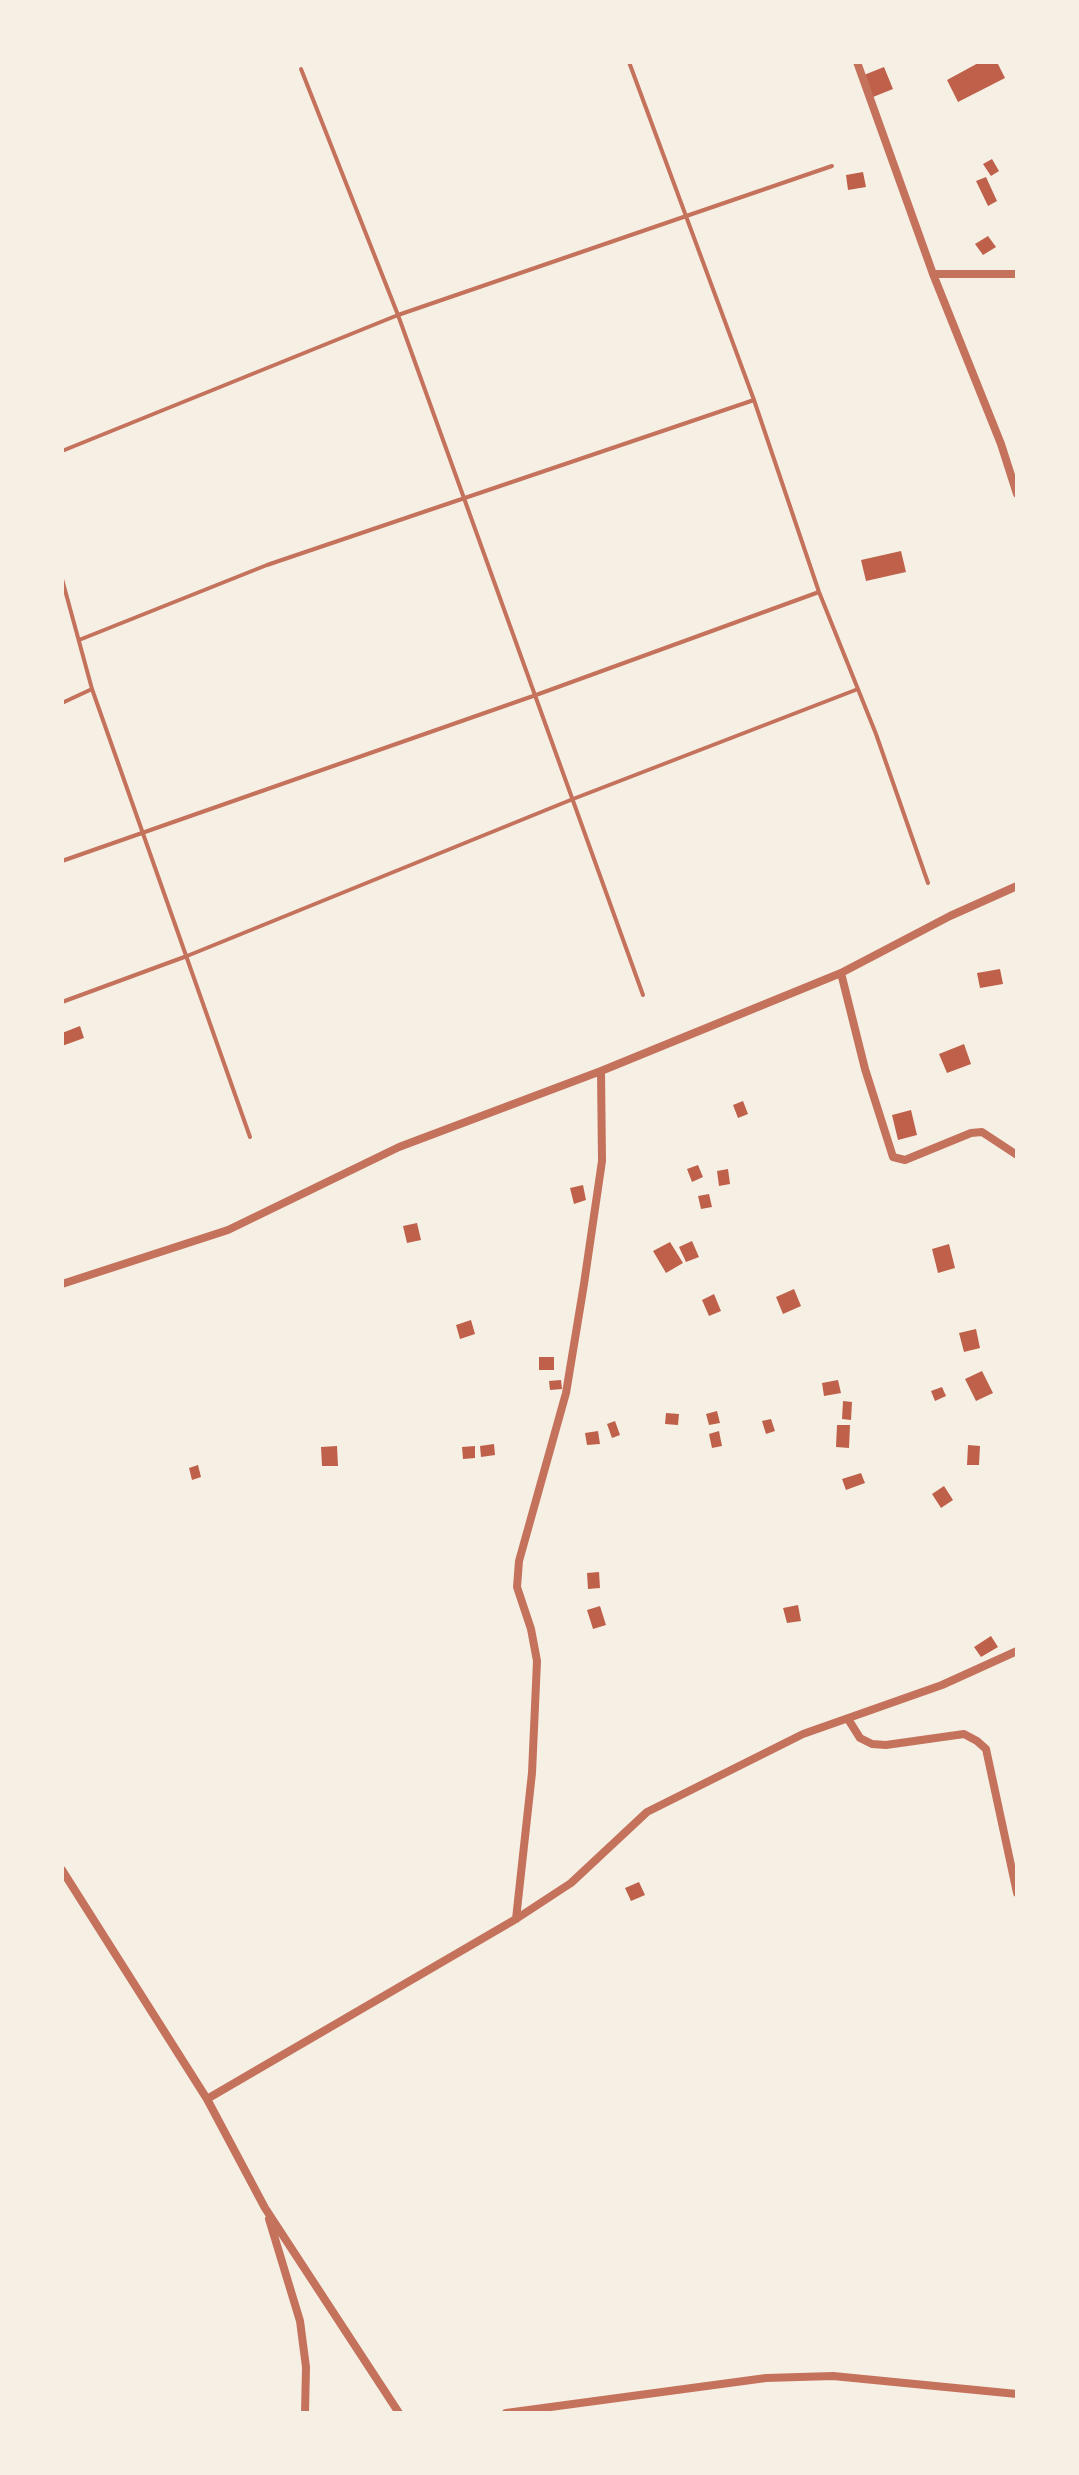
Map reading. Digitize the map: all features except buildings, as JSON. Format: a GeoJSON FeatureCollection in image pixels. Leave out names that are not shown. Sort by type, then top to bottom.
{"type":"FeatureCollection","features":[{"type":"Feature","properties":{"kind":"street"},"geometry":{"type":"LineString","coordinates":[[857,62],[1017,494]]}},
{"type":"Feature","properties":{"kind":"street"},"geometry":{"type":"LineString","coordinates":[[933,274],[1017,274]]}},
{"type":"Feature","properties":{"kind":"street"},"geometry":{"type":"LineString","coordinates":[[62,1284],[228,1230],[399,1147],[601,1071],[841,973],[950,916],[1017,886]]}},
{"type":"Feature","properties":{"kind":"street"},"geometry":{"type":"LineString","coordinates":[[841,973],[865,1069],[893,1157],[905,1160],[971,1133],[982,1132],[1017,1155]]}},
{"type":"Feature","properties":{"kind":"street"},"geometry":{"type":"LineString","coordinates":[[516,1919],[533,1761],[537,1661],[531,1629],[517,1587],[519,1561],[566,1393],[602,1161],[601,1071]]}},
{"type":"Feature","properties":{"kind":"street"},"geometry":{"type":"LineString","coordinates":[[207,2099],[516,1919],[571,1883],[647,1812],[803,1734],[942,1685],[1017,1651]]}},
{"type":"Feature","properties":{"kind":"street"},"geometry":{"type":"LineString","coordinates":[[848,1719],[860,1738],[872,1744],[886,1745],[964,1734],[986,1749],[1017,1893]]}},
{"type":"Feature","properties":{"kind":"street"},"geometry":{"type":"LineString","coordinates":[[62,1870],[207,2099],[265,2208],[399,2413]]}},
{"type":"Feature","properties":{"kind":"street"},"geometry":{"type":"LineString","coordinates":[[265,2208],[300,2321],[306,2367],[305,2413]]}},
{"type":"Feature","properties":{"kind":"street"},"geometry":{"type":"LineString","coordinates":[[506,2413],[766,2378],[833,2376],[1017,2394]]}},
{"type":"Feature","properties":{"kind":"lane"},"geometry":{"type":"LineString","coordinates":[[629,62],[754,400],[819,592],[858,689],[928,883]]}},
{"type":"Feature","properties":{"kind":"lane"},"geometry":{"type":"LineString","coordinates":[[301,69],[398,315],[643,995]]}},
{"type":"Feature","properties":{"kind":"lane"},"geometry":{"type":"LineString","coordinates":[[62,451],[398,315],[832,166]]}},
{"type":"Feature","properties":{"kind":"lane"},"geometry":{"type":"LineString","coordinates":[[79,640],[267,565],[754,400]]}},
{"type":"Feature","properties":{"kind":"lane"},"geometry":{"type":"LineString","coordinates":[[62,579],[92,689],[250,1137]]}},
{"type":"Feature","properties":{"kind":"lane"},"geometry":{"type":"LineString","coordinates":[[62,861],[819,592]]}},
{"type":"Feature","properties":{"kind":"lane"},"geometry":{"type":"LineString","coordinates":[[62,703],[92,689]]}},
{"type":"Feature","properties":{"kind":"lane"},"geometry":{"type":"LineString","coordinates":[[62,1002],[187,956],[573,799],[858,689]]}}]}
